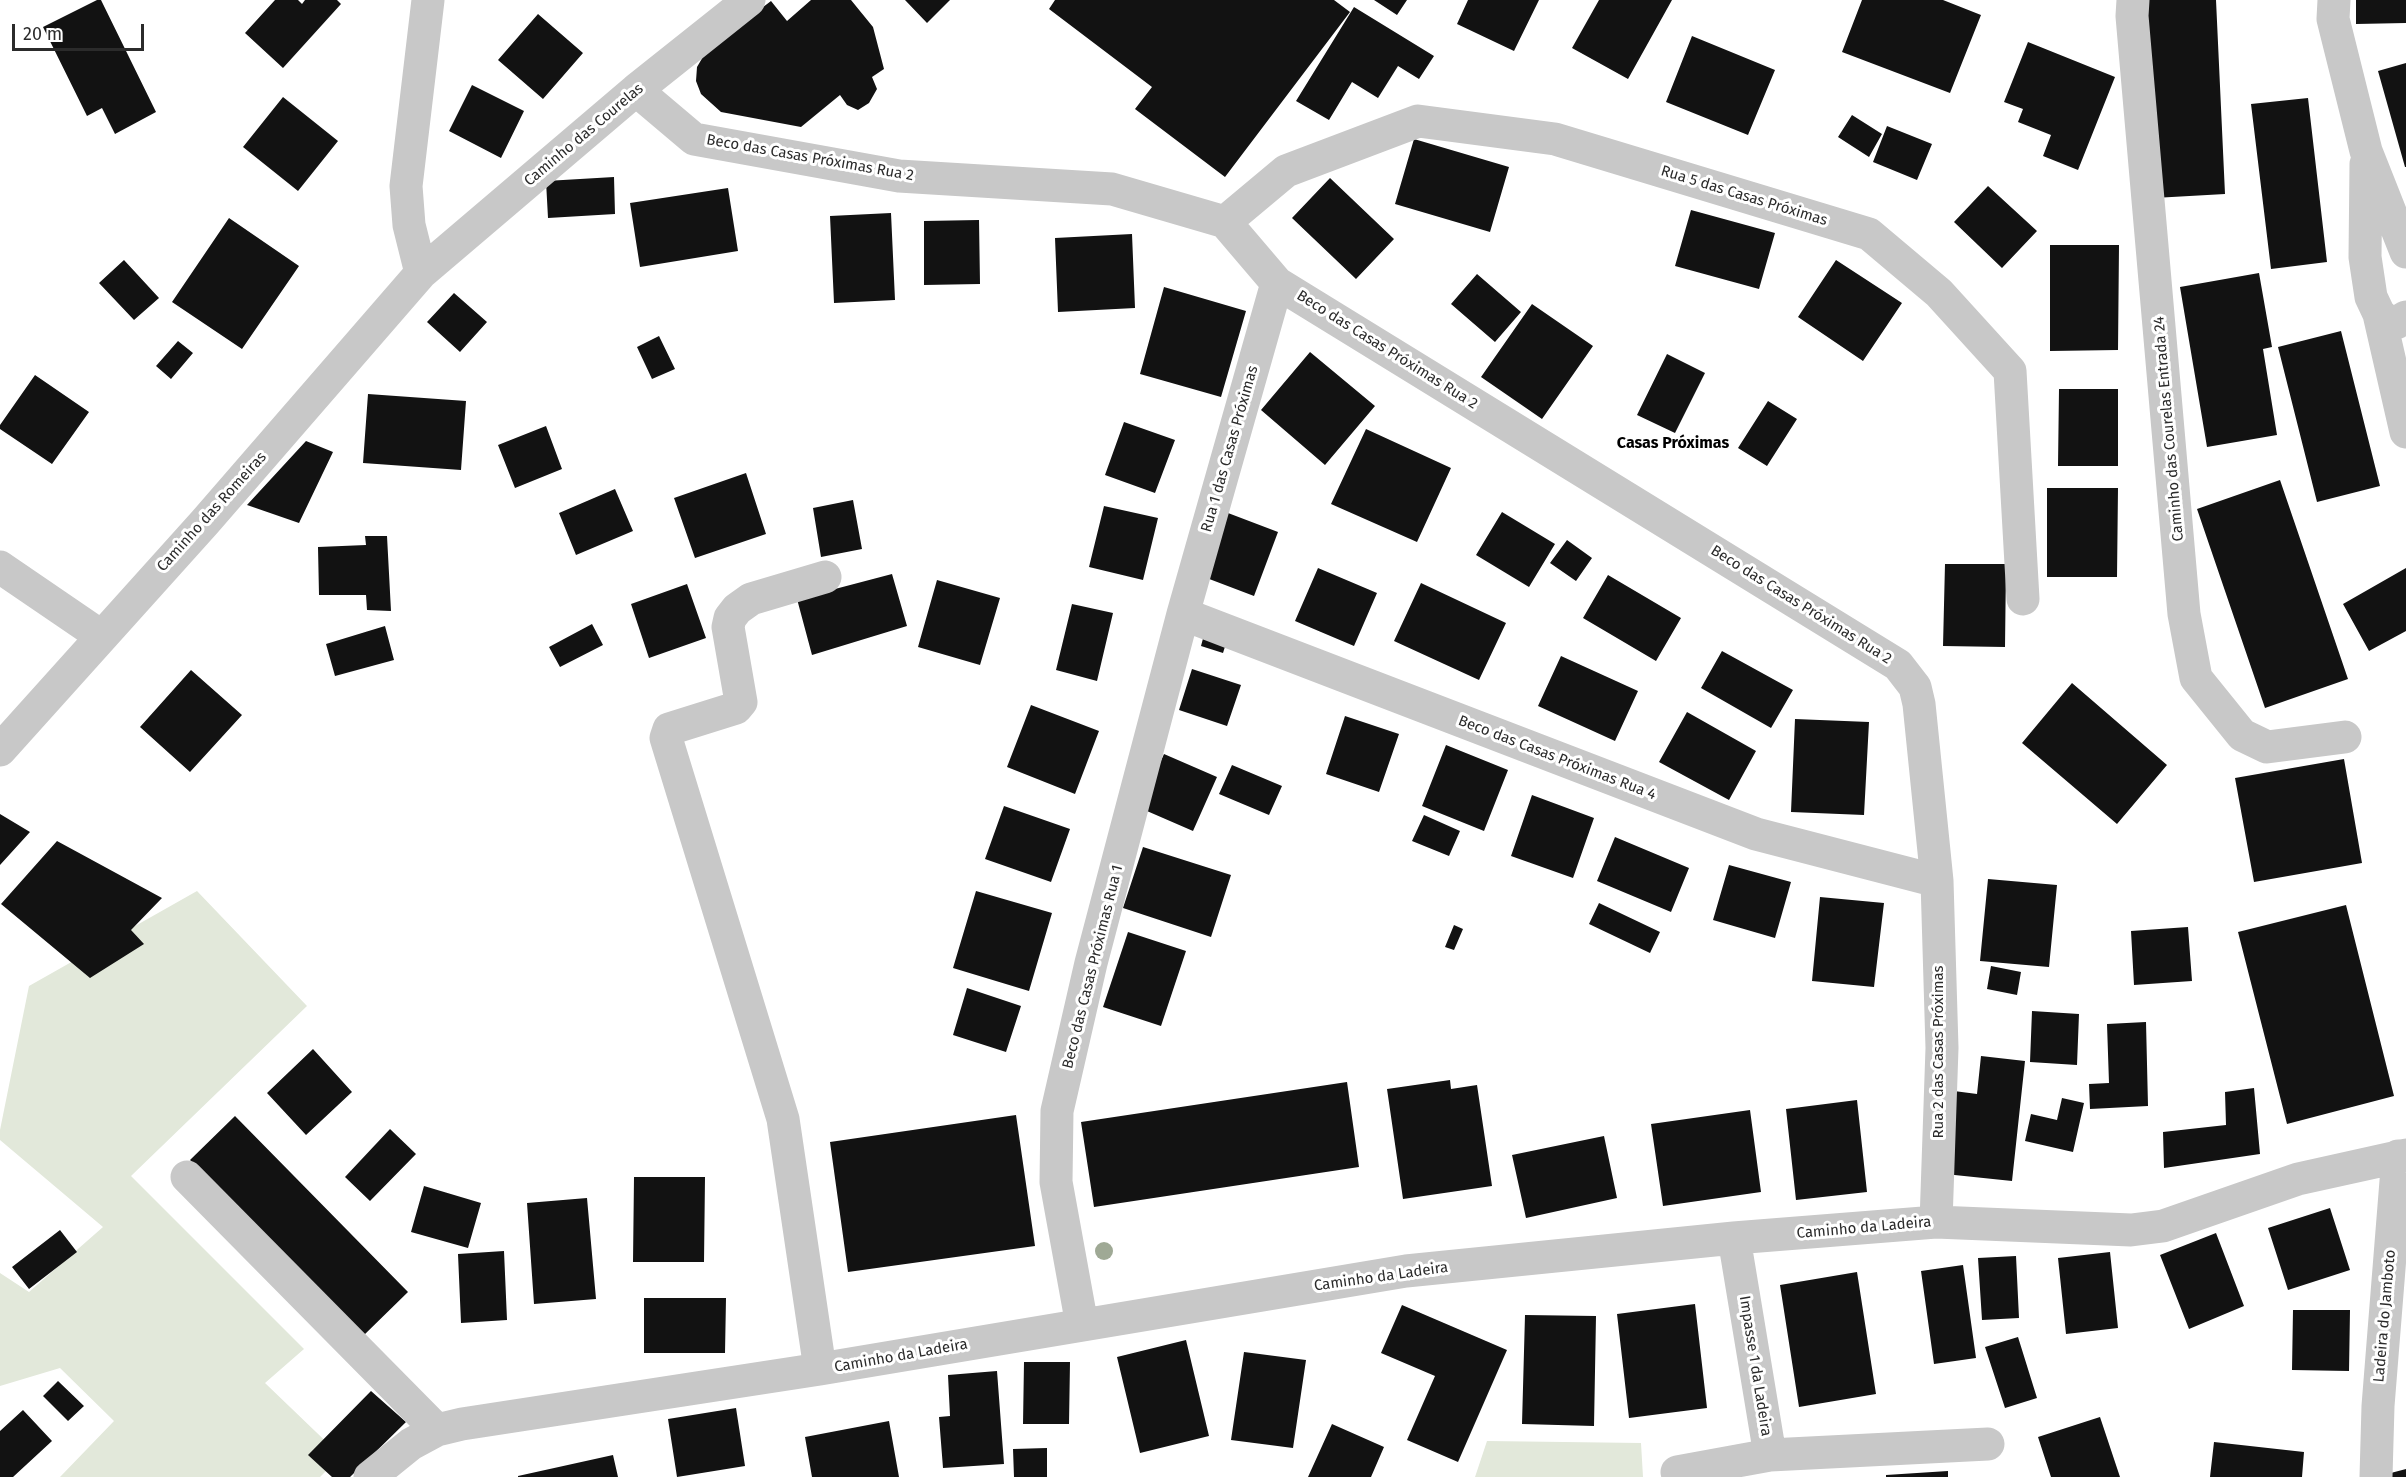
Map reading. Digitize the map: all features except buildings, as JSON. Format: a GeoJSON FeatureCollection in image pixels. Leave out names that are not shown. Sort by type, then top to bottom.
{"type":"FeatureCollection","features":[{"type":"Feature","properties":{"kind":"street"},"geometry":{"type":"LineString","coordinates":[[421,273],[409,225],[406,186],[428,0]]}},
{"type":"Feature","properties":{"kind":"street","name":"Caminho das Courelas"},"geometry":{"type":"LineString","coordinates":[[421,273],[636,90],[749,0]]}},
{"type":"Feature","properties":{"kind":"street","name":"Caminho das Courelas Entrada 24"},"geometry":{"type":"LineString","coordinates":[[2133,0],[2132,16],[2184,614],[2196,678],[2242,735],[2267,747],[2345,737]]}},
{"type":"Feature","properties":{"kind":"street"},"geometry":{"type":"LineString","coordinates":[[2334,0],[2333,19],[2366,151],[2406,252]]}},
{"type":"Feature","properties":{"kind":"street","name":"Beco das Casas Próximas Rua 2"},"geometry":{"type":"LineString","coordinates":[[636,90],[694,139],[899,176],[1112,189],[1225,222],[1277,283],[1898,666],[1915,687],[1919,704],[1937,881]]}},
{"type":"Feature","properties":{"kind":"street","name":"Rua 5 das Casas Próximas"},"geometry":{"type":"LineString","coordinates":[[1225,222],[1286,171],[1418,121],[1555,139],[1869,234],[1939,293],[2010,371],[2023,598]]}},
{"type":"Feature","properties":{"kind":"street"},"geometry":{"type":"LineString","coordinates":[[2366,151],[2365,257],[2372,297],[2392,316],[2406,432]]}},
{"type":"Feature","properties":{"kind":"street","name":"Caminho das Romeiras"},"geometry":{"type":"LineString","coordinates":[[0,750],[205,522],[421,273]]}},
{"type":"Feature","properties":{"kind":"street","name":"Rua 1 das Casas Próximas"},"geometry":{"type":"LineString","coordinates":[[1183,614],[1277,283]]}},
{"type":"Feature","properties":{"kind":"street"},"geometry":{"type":"LineString","coordinates":[[0,567],[101,636]]}},
{"type":"Feature","properties":{"kind":"street"},"geometry":{"type":"LineString","coordinates":[[820,1370],[783,1119],[666,738],[669,729],[736,708],[741,702],[728,627],[730,618],[737,609],[751,599],[825,577]]}},
{"type":"Feature","properties":{"kind":"street","name":"Beco das Casas Próximas Rua 4"},"geometry":{"type":"LineString","coordinates":[[1183,614],[1756,834],[1937,881]]}},
{"type":"Feature","properties":{"kind":"street","name":"Beco das Casas Próximas Rua 1"},"geometry":{"type":"LineString","coordinates":[[1082,1325],[1056,1182],[1057,1111],[1091,963],[1183,614]]}},
{"type":"Feature","properties":{"kind":"street","name":"Rua 2 das Casas Próximas"},"geometry":{"type":"LineString","coordinates":[[1936,1222],[1942,1048],[1937,881]]}},
{"type":"Feature","properties":{"kind":"street","name":"Caminho da Ladeira"},"geometry":{"type":"LineString","coordinates":[[370,1477],[411,1444],[437,1430],[462,1424],[820,1370],[1406,1271],[1734,1238],[1936,1222],[2131,1230],[2163,1226],[2298,1179],[2402,1155]]}},
{"type":"Feature","properties":{"kind":"street","name":"Ladeira do Jamboto"},"geometry":{"type":"LineString","coordinates":[[2376,1477],[2378,1406],[2402,1155]]}},
{"type":"Feature","properties":{"kind":"street"},"geometry":{"type":"LineString","coordinates":[[187,1177],[437,1430]]}},
{"type":"Feature","properties":{"kind":"street","name":"Impasse 1 da Ladeira"},"geometry":{"type":"LineString","coordinates":[[1734,1238],[1770,1455],[1988,1444]]}},
{"type":"Feature","properties":{"kind":"street"},"geometry":{"type":"LineString","coordinates":[[1677,1472],[1770,1455]]}},
{"type":"Feature","properties":{"kind":"shaded area"},"geometry":{"type":"Polygon","coordinates":[[[197,891],[307,1006],[131,1176],[304,1349],[265,1383],[341,1456],[320,1477],[60,1477],[114,1421],[60,1368],[0,1386],[0,1273],[29,1292],[103,1227],[0,1140],[0,1130],[29,986],[197,891]]]}},
{"type":"Feature","properties":{"kind":"shaded area"},"geometry":{"type":"Polygon","coordinates":[[[1487,1441],[1641,1443],[1643,1477],[1475,1477],[1487,1441]]]}},
{"type":"Feature","properties":{"kind":"district","name":"Casas Próximas"},"geometry":{"type":"Point","coordinates":[1673,444]}}]}
